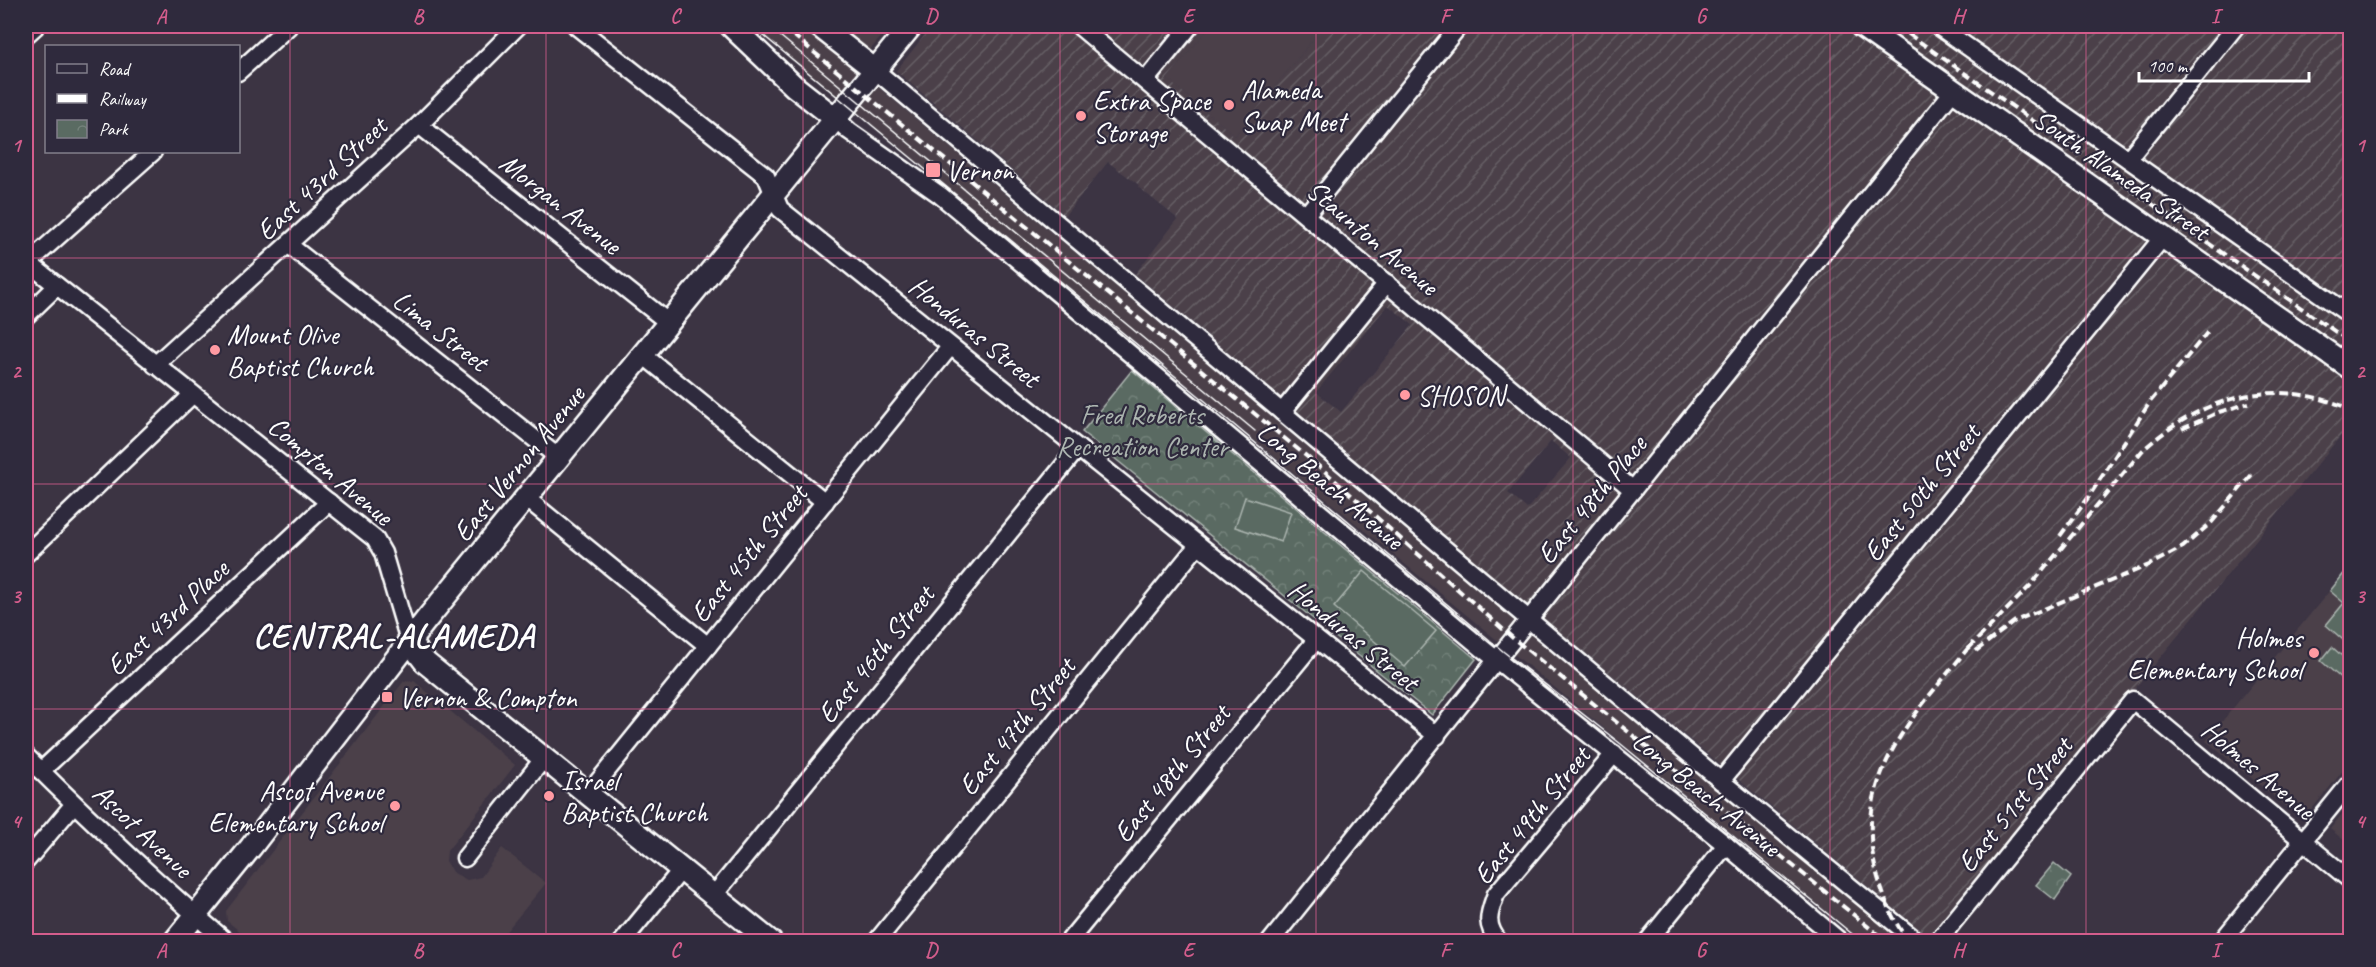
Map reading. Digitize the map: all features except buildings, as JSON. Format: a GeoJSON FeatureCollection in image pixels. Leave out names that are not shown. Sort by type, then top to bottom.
{"type":"FeatureCollection","features":[{"type":"Feature","properties":{"kind":"main road","name":"Long Beach Avenue"},"geometry":{"type":"LineString","coordinates":[[731,26],[794,86],[836,119]]}},
{"type":"Feature","properties":{"kind":"main road","name":"Long Beach Avenue"},"geometry":{"type":"LineString","coordinates":[[819,26],[875,70]]}},
{"type":"Feature","properties":{"kind":"main road","name":"East Vernon Avenue"},"geometry":{"type":"LineString","coordinates":[[174,942],[274,818],[410,641],[911,26]]}},
{"type":"Feature","properties":{"kind":"main road","name":"South Alameda Street"},"geometry":{"type":"LineString","coordinates":[[1861,26],[2350,368]]}},
{"type":"Feature","properties":{"kind":"main road","name":"Compton Avenue"},"geometry":{"type":"LineString","coordinates":[[410,641],[426,663],[771,942]]}},
{"type":"Feature","properties":{"kind":"street"},"geometry":{"type":"LineString","coordinates":[[26,35],[36,26]]}},
{"type":"Feature","properties":{"kind":"street"},"geometry":{"type":"LineString","coordinates":[[240,70],[289,26]]}},
{"type":"Feature","properties":{"kind":"street","name":"East 43rd Street"},"geometry":{"type":"LineString","coordinates":[[155,365],[419,125],[518,26]]}},
{"type":"Feature","properties":{"kind":"street","name":"Honduras Street"},"geometry":{"type":"LineString","coordinates":[[576,26],[766,176],[780,209],[1437,736]]}},
{"type":"Feature","properties":{"kind":"street","name":"Staunton Avenue"},"geometry":{"type":"LineString","coordinates":[[1079,26],[1633,490]]}},
{"type":"Feature","properties":{"kind":"street"},"geometry":{"type":"LineString","coordinates":[[1145,81],[1190,26]]}},
{"type":"Feature","properties":{"kind":"street"},"geometry":{"type":"LineString","coordinates":[[1306,215],[1459,26]]}},
{"type":"Feature","properties":{"kind":"street","name":"South Alameda Street"},"geometry":{"type":"LineString","coordinates":[[1938,26],[2350,315]]}},
{"type":"Feature","properties":{"kind":"street"},"geometry":{"type":"LineString","coordinates":[[2128,159],[2236,26]]}},
{"type":"Feature","properties":{"kind":"street","name":"Long Beach Avenue"},"geometry":{"type":"LineString","coordinates":[[875,70],[1721,781],[1918,942]]}},
{"type":"Feature","properties":{"kind":"street","name":"East 48th Place"},"geometry":{"type":"LineString","coordinates":[[1270,942],[1954,90]]}},
{"type":"Feature","properties":{"kind":"street","name":"Long Beach Avenue"},"geometry":{"type":"LineString","coordinates":[[836,119],[849,131],[940,195],[1498,660],[1726,845],[1837,940]]}},
{"type":"Feature","properties":{"kind":"street","name":"Morgan Avenue"},"geometry":{"type":"LineString","coordinates":[[419,125],[669,323]]}},
{"type":"Feature","properties":{"kind":"street"},"geometry":{"type":"LineString","coordinates":[[27,262],[152,153]]}},
{"type":"Feature","properties":{"kind":"street","name":"East 50th Street"},"geometry":{"type":"LineString","coordinates":[[1721,781],[2163,237]]}},
{"type":"Feature","properties":{"kind":"street","name":"Lima Street"},"geometry":{"type":"LineString","coordinates":[[289,245],[559,458]]}},
{"type":"Feature","properties":{"kind":"street","name":"Compton Avenue"},"geometry":{"type":"LineString","coordinates":[[27,262],[369,534],[380,545],[410,641]]}},
{"type":"Feature","properties":{"kind":"street"},"geometry":{"type":"LineString","coordinates":[[1282,412],[1387,283]]}},
{"type":"Feature","properties":{"kind":"street"},"geometry":{"type":"LineString","coordinates":[[26,316],[57,286]]}},
{"type":"Feature","properties":{"kind":"street","name":"East 45th Street"},"geometry":{"type":"LineString","coordinates":[[588,794],[950,347]]}},
{"type":"Feature","properties":{"kind":"street"},"geometry":{"type":"LineString","coordinates":[[643,355],[825,502]]}},
{"type":"Feature","properties":{"kind":"street"},"geometry":{"type":"LineString","coordinates":[[26,554],[192,395]]}},
{"type":"Feature","properties":{"kind":"street","name":"East 46th Street"},"geometry":{"type":"LineString","coordinates":[[714,894],[1078,448]]}},
{"type":"Feature","properties":{"kind":"street"},"geometry":{"type":"LineString","coordinates":[[526,498],[708,646]]}},
{"type":"Feature","properties":{"kind":"street","name":"East 43rd Place"},"geometry":{"type":"LineString","coordinates":[[41,771],[329,502]]}},
{"type":"Feature","properties":{"kind":"street","name":"East 47th Street"},"geometry":{"type":"LineString","coordinates":[[876,942],[1198,545]]}},
{"type":"Feature","properties":{"kind":"street","name":"East 48th Street"},"geometry":{"type":"LineString","coordinates":[[1068,942],[1316,640]]}},
{"type":"Feature","properties":{"kind":"street","name":"Holmes Avenue"},"geometry":{"type":"LineString","coordinates":[[2133,700],[2350,880]]}},
{"type":"Feature","properties":{"kind":"street","name":"East 51st Street"},"geometry":{"type":"LineString","coordinates":[[1937,942],[2133,700]]}},
{"type":"Feature","properties":{"kind":"street","name":"East 49th Street"},"geometry":{"type":"LineString","coordinates":[[1499,942],[1491,931],[1488,915],[1497,894],[1614,754]]}},
{"type":"Feature","properties":{"kind":"street","name":"Ascot Avenue"},"geometry":{"type":"LineString","coordinates":[[26,756],[74,804],[227,942]]}},
{"type":"Feature","properties":{"kind":"street"},"geometry":{"type":"LineString","coordinates":[[465,858],[543,758]]}},
{"type":"Feature","properties":{"kind":"street"},"geometry":{"type":"LineString","coordinates":[[2221,942],[2350,783]]}},
{"type":"Feature","properties":{"kind":"street"},"geometry":{"type":"LineString","coordinates":[[26,861],[74,804]]}},
{"type":"Feature","properties":{"kind":"street"},"geometry":{"type":"LineString","coordinates":[[1647,942],[1726,845]]}},
{"type":"Feature","properties":{"kind":"street"},"geometry":{"type":"LineString","coordinates":[[622,942],[682,869]]}},
{"type":"Feature","properties":{"kind":"shaded area"},"geometry":{"type":"Polygon","coordinates":[[[752,26],[805,26],[1380,508],[1908,941],[1862,941],[752,26]]]}},
{"type":"Feature","properties":{"kind":"shaded area"},"geometry":{"type":"Polygon","coordinates":[[[832,26],[890,26],[871,49],[861,49],[832,26]]]}},
{"type":"Feature","properties":{"kind":"shaded area"},"geometry":{"type":"Polygon","coordinates":[[[932,26],[1155,26],[1164,33],[1170,26],[1210,26],[1167,79],[1235,136],[1324,26],[2350,26],[2350,439],[2343,433],[1931,939],[1496,579],[1135,274],[1178,219],[1138,187],[1139,185],[1108,162],[1065,215],[896,71],[932,26]],[[1388,305],[1316,392],[1341,412],[1413,325],[1388,305]],[[1551,441],[1508,493],[1527,509],[1571,458],[1551,441]]]}},
{"type":"Feature","properties":{"kind":"shaded area","name":"Alameda Swap Meet"},"geometry":{"type":"Polygon","coordinates":[[[1210,26],[1324,26],[1235,136],[1167,79],[1210,26]]]}},
{"type":"Feature","properties":{"kind":"shaded area","name":"Holmes Elementary School"},"geometry":{"type":"Polygon","coordinates":[[[2350,566],[2350,762],[2303,820],[2206,741],[2350,566]]]}},
{"type":"Feature","properties":{"kind":"shaded area","name":"Ascot Avenue Elementary School"},"geometry":{"type":"Polygon","coordinates":[[[404,681],[414,681],[515,765],[447,851],[446,861],[452,872],[467,880],[481,877],[502,848],[546,883],[498,941],[252,941],[227,921],[226,911],[404,681]]]}},
{"type":"Feature","properties":{"kind":"shaded area"},"geometry":{"type":"Polygon","coordinates":[[[2350,804],[2350,845],[2330,829],[2350,804]]]}},
{"type":"Feature","properties":{"kind":"green space","name":"Fred Roberts Recreation Center"},"geometry":{"type":"Polygon","coordinates":[[[1132,370],[1476,659],[1432,715],[1082,432],[1132,370]]]}},
{"type":"Feature","properties":{"kind":"green space"},"geometry":{"type":"Polygon","coordinates":[[[1245,497],[1291,512],[1281,542],[1235,527],[1245,497]]]}},
{"type":"Feature","properties":{"kind":"green space"},"geometry":{"type":"Polygon","coordinates":[[[2350,566],[2349,645],[2326,625],[2344,603],[2330,591],[2350,566]]]}},
{"type":"Feature","properties":{"kind":"green space"},"geometry":{"type":"Polygon","coordinates":[[[1364,571],[1436,631],[1405,667],[1334,607],[1364,571]]]}},
{"type":"Feature","properties":{"kind":"green space"},"geometry":{"type":"Polygon","coordinates":[[[2332,647],[2350,663],[2350,670],[2343,680],[2321,661],[2332,647]]]}},
{"type":"Feature","properties":{"kind":"green space"},"geometry":{"type":"Polygon","coordinates":[[[2054,863],[2071,877],[2055,900],[2036,885],[2054,863]]]}},
{"type":"Feature","properties":{"kind":"tram line"},"geometry":{"type":"LineString","coordinates":[[752,26],[1227,419],[1504,652],[1621,744],[1862,942]]}},
{"type":"Feature","properties":{"kind":"tram line"},"geometry":{"type":"LineString","coordinates":[[768,26],[1255,431]]}},
{"type":"Feature","properties":{"kind":"railway"},"geometry":{"type":"LineString","coordinates":[[782,26],[1322,469],[1514,639],[1887,942]]}},
{"type":"Feature","properties":{"kind":"railway"},"geometry":{"type":"LineString","coordinates":[[1897,26],[2350,342]]}},
{"type":"Feature","properties":{"kind":"railway"},"geometry":{"type":"LineString","coordinates":[[2060,536],[2088,498],[2150,402],[2210,329]]}},
{"type":"Feature","properties":{"kind":"railway"},"geometry":{"type":"LineString","coordinates":[[1968,649],[2030,586],[2142,451],[2165,432],[2214,405],[2240,397],[2266,393],[2293,394],[2321,399],[2350,409]]}},
{"type":"Feature","properties":{"kind":"railway"},"geometry":{"type":"LineString","coordinates":[[2182,429],[2219,412],[2249,403]]}},
{"type":"Feature","properties":{"kind":"railway"},"geometry":{"type":"LineString","coordinates":[[1976,651],[2015,621],[2149,565],[2183,547],[2212,522],[2254,472]]}},
{"type":"Feature","properties":{"kind":"railway"},"geometry":{"type":"LineString","coordinates":[[1910,942],[1891,913],[1879,881],[1871,844],[1872,810],[1879,779],[1892,750],[1929,696],[1973,642]]}},
{"type":"Feature","properties":{"kind":"place","name":"Alameda Swap Meet"},"geometry":{"type":"Point","coordinates":[1229,105]}},
{"type":"Feature","properties":{"kind":"place","name":"Extra Space Storage"},"geometry":{"type":"Point","coordinates":[1081,116]}},
{"type":"Feature","properties":{"kind":"place","name":"Vernon"},"geometry":{"type":"Point","coordinates":[933,170]}},
{"type":"Feature","properties":{"kind":"place","name":"Mount Olive Baptist Church"},"geometry":{"type":"Point","coordinates":[215,350]}},
{"type":"Feature","properties":{"kind":"place","name":"SHOSON"},"geometry":{"type":"Point","coordinates":[1405,395]}},
{"type":"Feature","properties":{"kind":"place","name":"Holmes Elementary School"},"geometry":{"type":"Point","coordinates":[2314,653]}},
{"type":"Feature","properties":{"kind":"place","name":"Vernon & Compton"},"geometry":{"type":"Point","coordinates":[387,697]}},
{"type":"Feature","properties":{"kind":"place","name":"Israel Baptist Church"},"geometry":{"type":"Point","coordinates":[549,796]}},
{"type":"Feature","properties":{"kind":"place","name":"Ascot Avenue Elementary School"},"geometry":{"type":"Point","coordinates":[395,806]}},
{"type":"Feature","properties":{"kind":"district","name":"CENTRAL-ALAMEDA"},"geometry":{"type":"Point","coordinates":[394,635]}}]}
